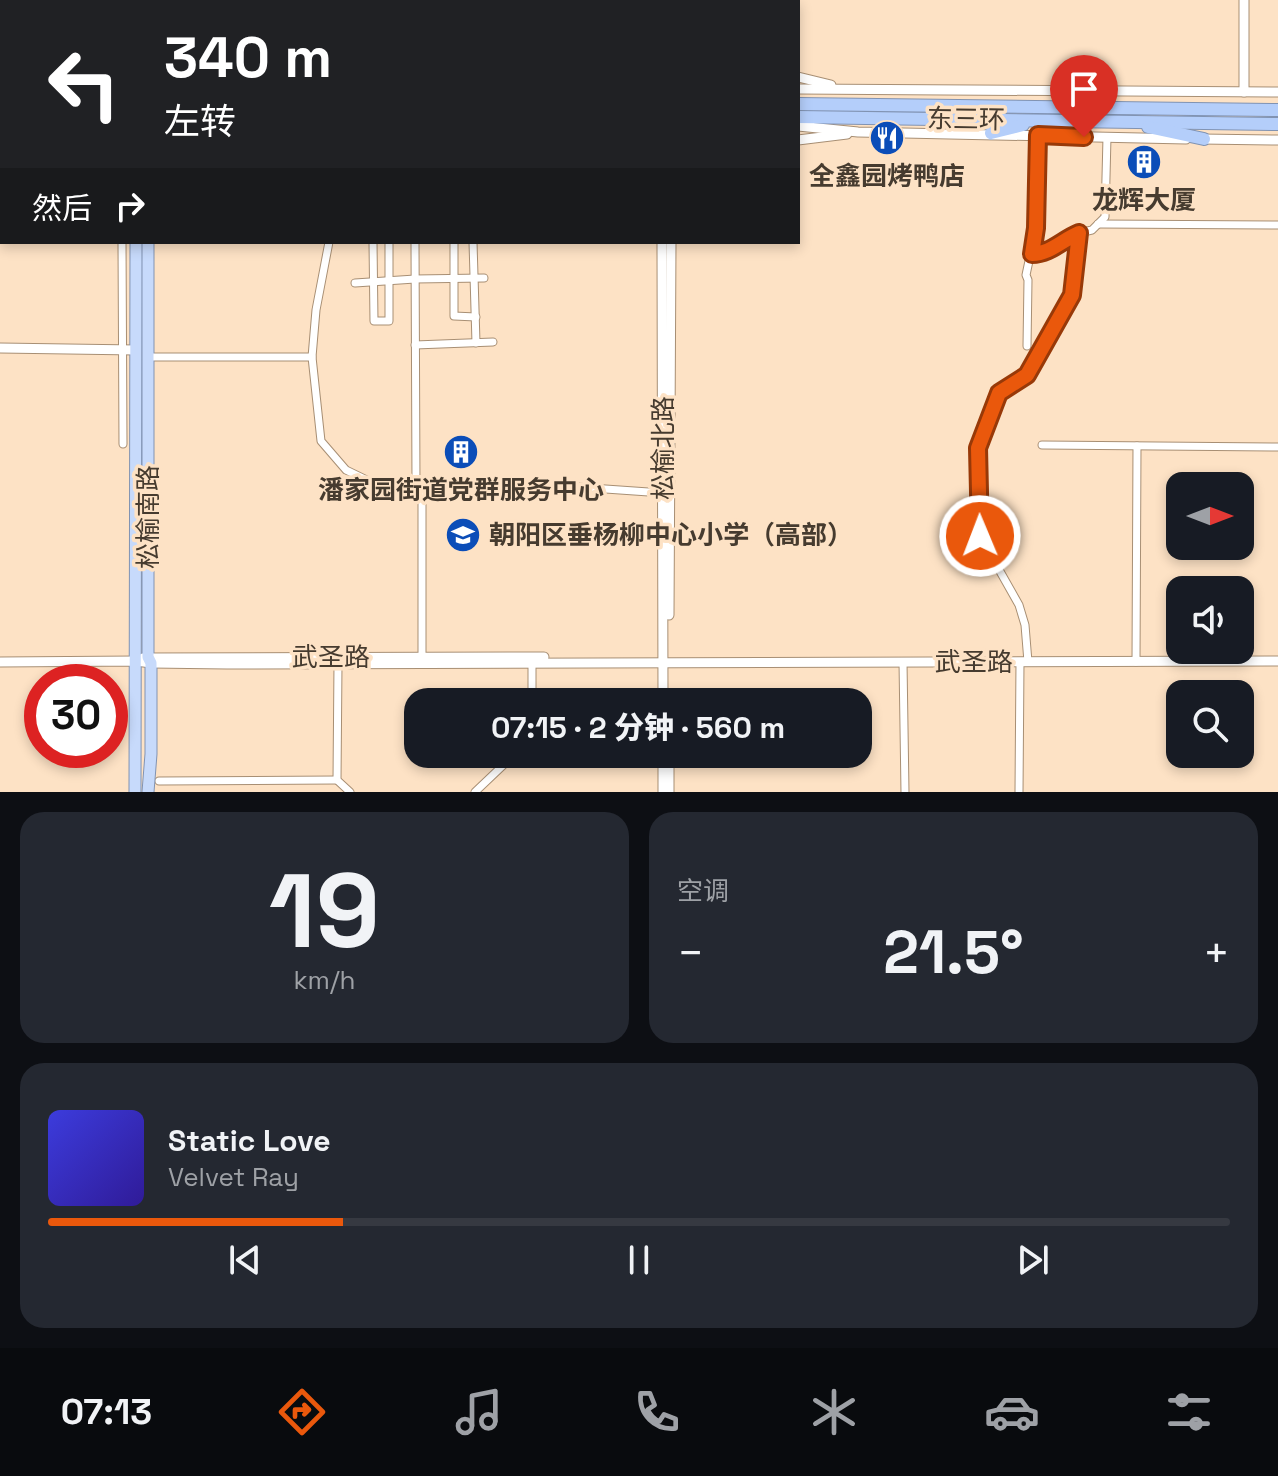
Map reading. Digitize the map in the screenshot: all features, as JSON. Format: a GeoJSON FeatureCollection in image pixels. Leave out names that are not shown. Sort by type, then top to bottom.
{"type":"FeatureCollection","features":[{"type":"Feature","properties":{"kind":"highway"},"geometry":{"type":"LineString","coordinates":[[1229,109],[1278,102]]}},
{"type":"Feature","properties":{"kind":"highway","name":"东三环"},"geometry":{"type":"LineString","coordinates":[[800,104],[1278,110]]}},
{"type":"Feature","properties":{"kind":"highway","name":"东三环"},"geometry":{"type":"LineString","coordinates":[[800,117],[1278,124]]}},
{"type":"Feature","properties":{"kind":"highway"},"geometry":{"type":"LineString","coordinates":[[991,133],[1039,120]]}},
{"type":"Feature","properties":{"kind":"highway"},"geometry":{"type":"LineString","coordinates":[[1122,121],[1204,139]]}},
{"type":"Feature","properties":{"kind":"main road","name":"松榆南路"},"geometry":{"type":"LineString","coordinates":[[136,244],[129,350],[145,660],[148,792]]}},
{"type":"Feature","properties":{"kind":"main road","name":"松榆南路"},"geometry":{"type":"LineString","coordinates":[[135,792],[145,660],[148,244]]}},
{"type":"Feature","properties":{"kind":"street"},"geometry":{"type":"LineString","coordinates":[[1244,0],[1244,92]]}},
{"type":"Feature","properties":{"kind":"street"},"geometry":{"type":"LineString","coordinates":[[800,77],[850,89]]}},
{"type":"Feature","properties":{"kind":"street"},"geometry":{"type":"LineString","coordinates":[[800,89],[1278,92]]}},
{"type":"Feature","properties":{"kind":"street"},"geometry":{"type":"LineString","coordinates":[[800,126],[858,132],[1278,140]]}},
{"type":"Feature","properties":{"kind":"street"},"geometry":{"type":"LineString","coordinates":[[800,140],[858,132]]}},
{"type":"Feature","properties":{"kind":"street"},"geometry":{"type":"LineString","coordinates":[[1027,346],[1026,275],[1036,228],[1038,135]]}},
{"type":"Feature","properties":{"kind":"street"},"geometry":{"type":"LineString","coordinates":[[1032,254],[1045,254],[1064,239],[1092,230],[1105,217],[1107,137]]}},
{"type":"Feature","properties":{"kind":"street"},"geometry":{"type":"LineString","coordinates":[[1098,224],[1278,225]]}},
{"type":"Feature","properties":{"kind":"street"},"geometry":{"type":"LineString","coordinates":[[1019,792],[1025,625],[1019,605],[980,536],[978,448],[999,393],[1027,375],[1072,295],[1079,233]]}},
{"type":"Feature","properties":{"kind":"street"},"geometry":{"type":"LineString","coordinates":[[122,244],[129,350],[123,444]]}},
{"type":"Feature","properties":{"kind":"street"},"geometry":{"type":"LineString","coordinates":[[329,244],[316,310],[312,357],[321,441],[346,470],[377,485],[548,485],[663,493]]}},
{"type":"Feature","properties":{"kind":"street"},"geometry":{"type":"LineString","coordinates":[[373,244],[374,321],[389,321],[389,244]]}},
{"type":"Feature","properties":{"kind":"street"},"geometry":{"type":"LineString","coordinates":[[415,244],[422,657]]}},
{"type":"Feature","properties":{"kind":"street"},"geometry":{"type":"LineString","coordinates":[[454,244],[454,316],[476,317]]}},
{"type":"Feature","properties":{"kind":"street"},"geometry":{"type":"LineString","coordinates":[[473,244],[476,343]]}},
{"type":"Feature","properties":{"kind":"street","name":"松榆北路"},"geometry":{"type":"LineString","coordinates":[[662,244],[666,688]]}},
{"type":"Feature","properties":{"kind":"street","name":"松榆北路"},"geometry":{"type":"LineString","coordinates":[[665,661],[671,244]]}},
{"type":"Feature","properties":{"kind":"street"},"geometry":{"type":"LineString","coordinates":[[355,283],[484,278]]}},
{"type":"Feature","properties":{"kind":"street"},"geometry":{"type":"LineString","coordinates":[[415,345],[493,342]]}},
{"type":"Feature","properties":{"kind":"street"},"geometry":{"type":"LineString","coordinates":[[0,348],[129,350]]}},
{"type":"Feature","properties":{"kind":"street"},"geometry":{"type":"LineString","coordinates":[[148,357],[312,357]]}},
{"type":"Feature","properties":{"kind":"street"},"geometry":{"type":"LineString","coordinates":[[1042,445],[1278,447]]}},
{"type":"Feature","properties":{"kind":"street"},"geometry":{"type":"LineString","coordinates":[[1136,662],[1137,446]]}},
{"type":"Feature","properties":{"kind":"street","name":"武圣路"},"geometry":{"type":"LineString","coordinates":[[145,660],[422,657],[665,661],[1278,661]]}},
{"type":"Feature","properties":{"kind":"street"},"geometry":{"type":"LineString","coordinates":[[0,662],[145,660]]}},
{"type":"Feature","properties":{"kind":"street","name":"武圣路"},"geometry":{"type":"LineString","coordinates":[[145,660],[338,664],[665,661]]}},
{"type":"Feature","properties":{"kind":"street"},"geometry":{"type":"LineString","coordinates":[[903,662],[905,792]]}},
{"type":"Feature","properties":{"kind":"street"},"geometry":{"type":"LineString","coordinates":[[532,663],[532,688]]}},
{"type":"Feature","properties":{"kind":"street"},"geometry":{"type":"LineString","coordinates":[[337,780],[338,664]]}},
{"type":"Feature","properties":{"kind":"street"},"geometry":{"type":"LineString","coordinates":[[475,792],[500,768]]}},
{"type":"Feature","properties":{"kind":"street"},"geometry":{"type":"LineString","coordinates":[[663,768],[663,792]]}},
{"type":"Feature","properties":{"kind":"street"},"geometry":{"type":"LineString","coordinates":[[669,768],[669,792]]}},
{"type":"Feature","properties":{"kind":"street"},"geometry":{"type":"LineString","coordinates":[[159,781],[337,780],[350,792]]}},
{"type":"Feature","properties":{"kind":"place","name":"全鑫园烤鸭店"},"geometry":{"type":"Point","coordinates":[887,138]}},
{"type":"Feature","properties":{"kind":"place","name":"龙辉大厦"},"geometry":{"type":"Point","coordinates":[1144,162]}},
{"type":"Feature","properties":{"kind":"place","name":"潘家园街道党群服务中心"},"geometry":{"type":"Point","coordinates":[461,452]}},
{"type":"Feature","properties":{"kind":"place","name":"朝阳区垂杨柳中心小学（高部）"},"geometry":{"type":"Point","coordinates":[463,535]}},
{"type":"Feature","properties":{"kind":"route"},"geometry":{"type":"LineString","coordinates":[[980,536],[978,448],[999,393],[1027,375],[1072,295],[1079,233],[1064,239],[1045,254],[1032,254],[1036,228],[1038,135],[1084,137]]}}]}
